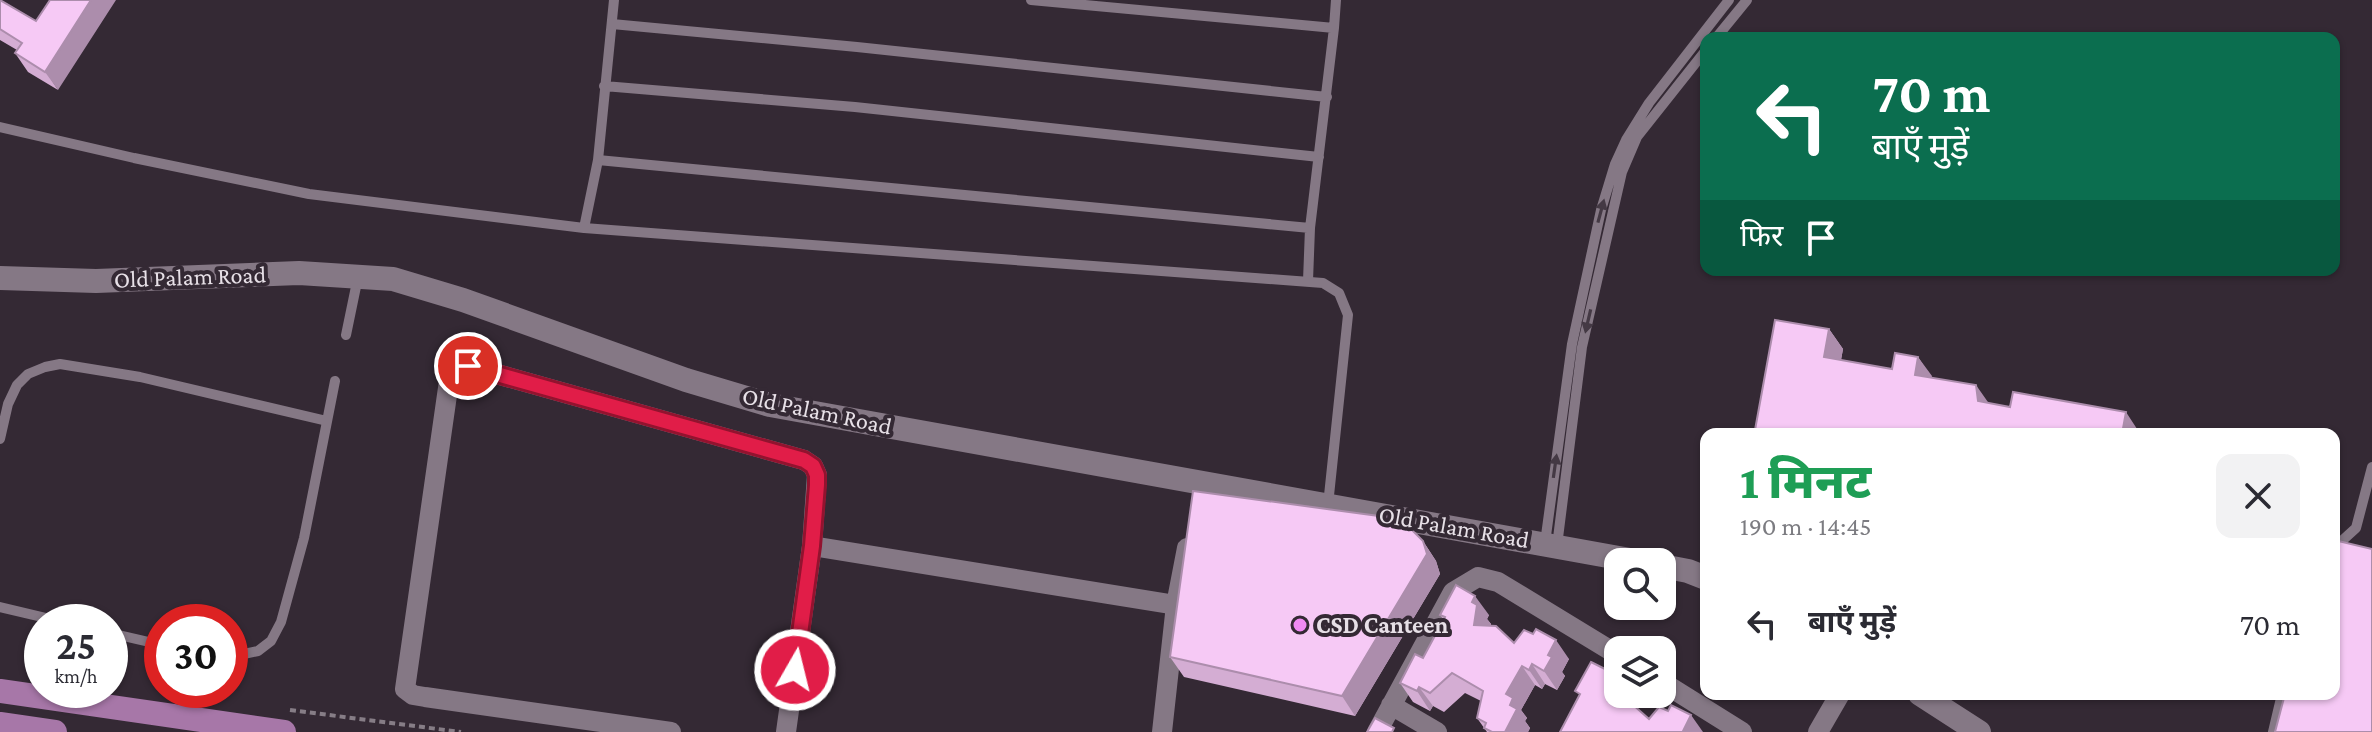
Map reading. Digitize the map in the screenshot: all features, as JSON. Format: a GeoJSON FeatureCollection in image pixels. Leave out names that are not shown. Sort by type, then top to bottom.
{"type":"FeatureCollection","features":[{"type":"Feature","properties":{"kind":"main road"},"geometry":{"type":"LineString","coordinates":[[0,691],[284,732]]}},
{"type":"Feature","properties":{"kind":"main road"},"geometry":{"type":"LineString","coordinates":[[0,724],[55,732]]}},
{"type":"Feature","properties":{"kind":"street","name":"Old Palam Road"},"geometry":{"type":"LineString","coordinates":[[0,278],[96,281],[299,273],[393,279],[463,300],[686,380],[770,405],[1198,489],[1328,505],[1604,555]]}},
{"type":"Feature","properties":{"kind":"street"},"geometry":{"type":"LineString","coordinates":[[671,732],[425,697],[413,695],[405,689],[446,397],[451,374],[460,366],[804,460],[813,466],[817,475],[812,546],[786,732]]}},
{"type":"Feature","properties":{"kind":"street"},"geometry":{"type":"LineString","coordinates":[[1162,732],[1176,605],[1191,527]]}},
{"type":"Feature","properties":{"kind":"street"},"geometry":{"type":"LineString","coordinates":[[812,546],[1176,605]]}},
{"type":"Feature","properties":{"kind":"street"},"geometry":{"type":"LineString","coordinates":[[1676,569],[1700,576]]}},
{"type":"Feature","properties":{"kind":"street"},"geometry":{"type":"LineString","coordinates":[[1377,732],[1453,592],[1478,577],[1498,582],[1604,646]]}},
{"type":"Feature","properties":{"kind":"street"},"geometry":{"type":"LineString","coordinates":[[1676,691],[1742,732]]}},
{"type":"Feature","properties":{"kind":"street"},"geometry":{"type":"LineString","coordinates":[[1818,732],[1837,700]]}},
{"type":"Feature","properties":{"kind":"street"},"geometry":{"type":"LineString","coordinates":[[1929,700],[1979,732]]}},
{"type":"Feature","properties":{"kind":"street"},"geometry":{"type":"LineString","coordinates":[[1391,705],[1437,732]]}},
{"type":"Feature","properties":{"kind":"lane"},"geometry":{"type":"LineString","coordinates":[[584,228],[598,160],[614,0]]}},
{"type":"Feature","properties":{"kind":"lane"},"geometry":{"type":"LineString","coordinates":[[1031,0],[1334,28]]}},
{"type":"Feature","properties":{"kind":"lane"},"geometry":{"type":"LineString","coordinates":[[1308,281],[1310,228],[1336,0]]}},
{"type":"Feature","properties":{"kind":"lane"},"geometry":{"type":"LineString","coordinates":[[1704,32],[1729,0]]}},
{"type":"Feature","properties":{"kind":"lane"},"geometry":{"type":"LineString","coordinates":[[1721,32],[1747,0]]}},
{"type":"Feature","properties":{"kind":"lane"},"geometry":{"type":"LineString","coordinates":[[612,24],[872,48],[1327,97]]}},
{"type":"Feature","properties":{"kind":"lane"},"geometry":{"type":"LineString","coordinates":[[1551,545],[1572,344],[1601,210],[1626,140],[1649,103],[1700,37]]}},
{"type":"Feature","properties":{"kind":"lane"},"geometry":{"type":"LineString","coordinates":[[1551,545],[1582,347],[1622,172],[1637,137],[1700,58]]}},
{"type":"Feature","properties":{"kind":"lane"},"geometry":{"type":"LineString","coordinates":[[604,86],[855,107],[1319,157]]}},
{"type":"Feature","properties":{"kind":"lane"},"geometry":{"type":"LineString","coordinates":[[0,127],[309,194],[584,228],[1308,281],[1333,287],[1345,303],[1348,315],[1328,505]]}},
{"type":"Feature","properties":{"kind":"lane"},"geometry":{"type":"LineString","coordinates":[[598,160],[1310,228]]}},
{"type":"Feature","properties":{"kind":"lane"},"geometry":{"type":"LineString","coordinates":[[346,335],[358,277]]}},
{"type":"Feature","properties":{"kind":"lane"},"geometry":{"type":"LineString","coordinates":[[0,439],[8,404],[17,385],[28,374],[60,364],[140,377],[327,421]]}},
{"type":"Feature","properties":{"kind":"lane"},"geometry":{"type":"LineString","coordinates":[[248,653],[258,651],[271,641],[281,622],[304,538],[335,381]]}},
{"type":"Feature","properties":{"kind":"lane"},"geometry":{"type":"LineString","coordinates":[[2340,543],[2356,528],[2372,467]]}},
{"type":"Feature","properties":{"kind":"lane"},"geometry":{"type":"LineString","coordinates":[[0,607],[24,613]]}},
{"type":"Feature","properties":{"kind":"lane"},"geometry":{"type":"LineString","coordinates":[[2273,732],[2281,700]]}},
{"type":"Feature","properties":{"kind":"building"},"geometry":{"type":"Polygon","coordinates":[[[0,0],[36,21],[50,0],[91,0],[45,72],[15,53],[22,43],[0,29],[0,0]]]}},
{"type":"Feature","properties":{"kind":"building"},"geometry":{"type":"Polygon","coordinates":[[[1775,320],[1829,329],[1824,357],[1892,369],[1895,353],[1918,357],[1915,375],[1976,385],[1978,401],[2010,407],[2013,392],[2126,412],[2123,428],[1755,428],[1775,320]]]}},
{"type":"Feature","properties":{"kind":"building","name":"CSD Canteen"},"geometry":{"type":"Polygon","coordinates":[[[1193,491],[1401,519],[1423,541],[1427,554],[1342,696],[1170,657],[1193,491]]]}},
{"type":"Feature","properties":{"kind":"building"},"geometry":{"type":"Polygon","coordinates":[[[2340,541],[2372,549],[2372,732],[2275,732],[2283,700],[2340,700],[2340,541]]]}},
{"type":"Feature","properties":{"kind":"building"},"geometry":{"type":"Polygon","coordinates":[[[1456,585],[1475,596],[1472,602],[1477,605],[1474,625],[1496,626],[1514,643],[1524,630],[1533,634],[1536,629],[1556,640],[1548,655],[1552,657],[1544,671],[1532,664],[1529,670],[1522,666],[1506,694],[1513,698],[1510,705],[1517,709],[1505,732],[1492,732],[1484,728],[1486,723],[1477,718],[1483,691],[1452,673],[1430,693],[1400,683],[1415,654],[1423,658],[1445,617],[1440,615],[1456,585]]]}},
{"type":"Feature","properties":{"kind":"building"},"geometry":{"type":"Polygon","coordinates":[[[1591,662],[1604,668],[1604,708],[1637,708],[1649,719],[1658,708],[1668,711],[1676,708],[1691,715],[1685,732],[1560,732],[1580,694],[1575,691],[1591,662]]]}},
{"type":"Feature","properties":{"kind":"building"},"geometry":{"type":"Polygon","coordinates":[[[1375,718],[1394,728],[1392,732],[1367,732],[1375,718]]]}},
{"type":"Feature","properties":{"kind":"place","name":"CSD Canteen"},"geometry":{"type":"Point","coordinates":[1300,625]}},
{"type":"Feature","properties":{"kind":"route"},"geometry":{"type":"LineString","coordinates":[[468,366],[804,460],[813,466],[817,485],[812,546],[795,670]]}}]}
